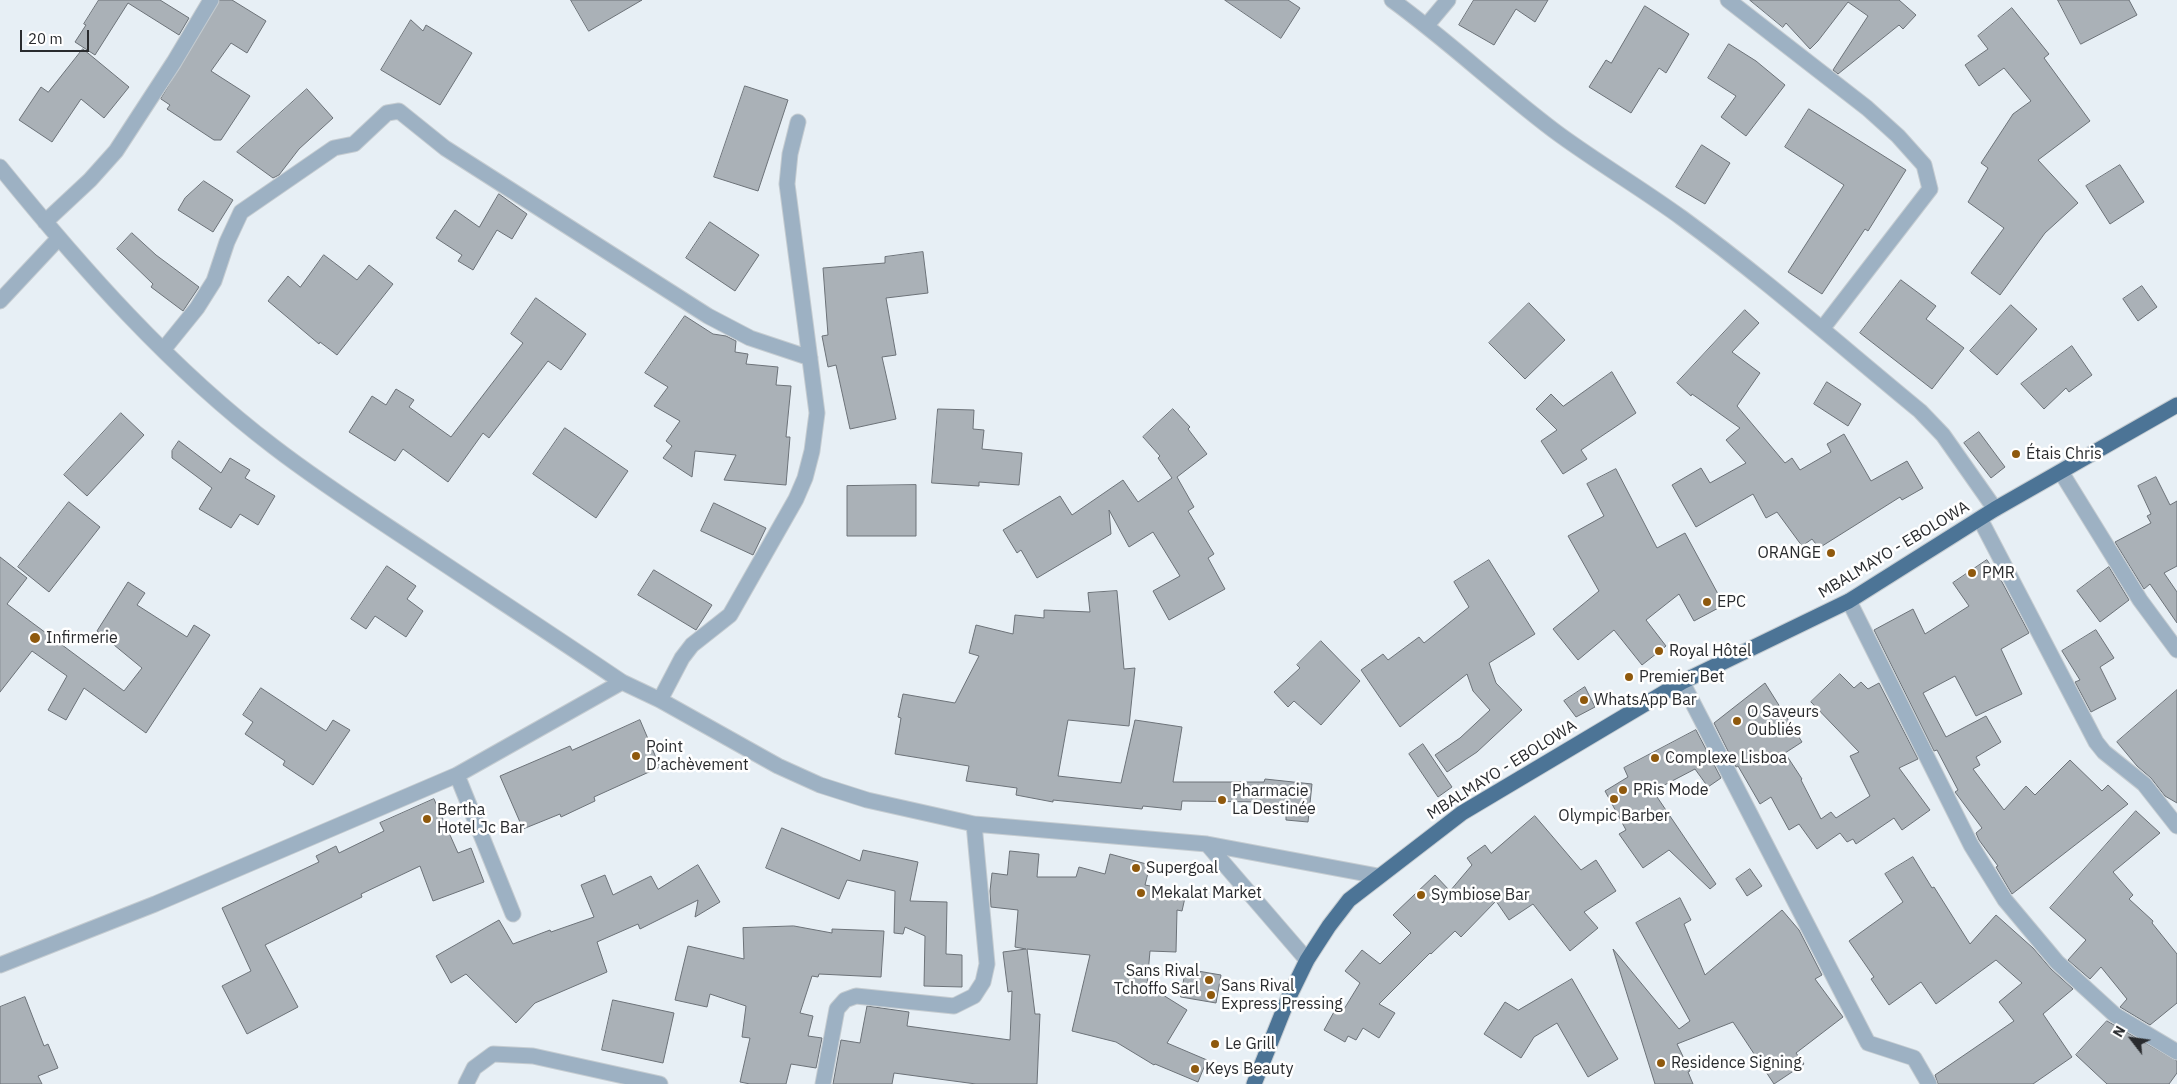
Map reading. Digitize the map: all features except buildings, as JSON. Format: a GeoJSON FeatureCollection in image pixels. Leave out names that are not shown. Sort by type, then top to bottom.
{"type":"FeatureCollection","features":[{"type":"Feature","properties":{"kind":"highway","name":"MBALMAYO - EBOLOWA"},"geometry":{"type":"LineString","coordinates":[[1254,1084],[1288,999],[1307,960],[1329,926],[1349,900],[1462,813],[1682,682],[1849,601],[1995,509],[2177,405]]}},
{"type":"Feature","properties":{"kind":"street"},"geometry":{"type":"LineString","coordinates":[[44,222],[90,180],[116,151],[174,62],[211,0]]}},
{"type":"Feature","properties":{"kind":"street"},"geometry":{"type":"LineString","coordinates":[[1392,0],[1427,25],[1509,95],[1561,135],[1681,218],[1748,269],[1920,411],[1943,435],[1995,509]]}},
{"type":"Feature","properties":{"kind":"street"},"geometry":{"type":"LineString","coordinates":[[1427,25],[1448,0]]}},
{"type":"Feature","properties":{"kind":"street"},"geometry":{"type":"LineString","coordinates":[[1728,0],[1867,108],[1898,136],[1924,165],[1930,188],[1822,329]]}},
{"type":"Feature","properties":{"kind":"street"},"geometry":{"type":"LineString","coordinates":[[163,350],[198,308],[214,281],[227,242],[241,212],[334,148],[354,144],[387,113],[394,110],[399,111],[445,148],[708,316],[750,338],[810,358]]}},
{"type":"Feature","properties":{"kind":"street"},"geometry":{"type":"LineString","coordinates":[[660,700],[682,658],[692,645],[730,615],[796,499],[805,478],[812,451],[817,413],[787,184],[790,154],[798,122]]}},
{"type":"Feature","properties":{"kind":"street"},"geometry":{"type":"LineString","coordinates":[[0,167],[58,239],[140,327],[206,390],[272,446],[342,497],[622,682],[660,700],[778,766],[820,785],[867,800],[974,824],[1207,844],[1378,876]]}},
{"type":"Feature","properties":{"kind":"street"},"geometry":{"type":"LineString","coordinates":[[0,300],[58,239]]}},
{"type":"Feature","properties":{"kind":"street"},"geometry":{"type":"LineString","coordinates":[[2061,472],[2140,600],[2177,650]]}},
{"type":"Feature","properties":{"kind":"street"},"geometry":{"type":"LineString","coordinates":[[1980,519],[2096,742],[2104,752],[2144,784],[2177,826]]}},
{"type":"Feature","properties":{"kind":"street"},"geometry":{"type":"LineString","coordinates":[[1849,601],[1971,845],[2005,900],[2057,962],[2115,1015],[2177,1052]]}},
{"type":"Feature","properties":{"kind":"street"},"geometry":{"type":"LineString","coordinates":[[0,965],[155,904],[457,775],[622,682]]}},
{"type":"Feature","properties":{"kind":"street"},"geometry":{"type":"LineString","coordinates":[[1682,682],[1868,1043],[1914,1058],[1928,1084]]}},
{"type":"Feature","properties":{"kind":"street"},"geometry":{"type":"LineString","coordinates":[[457,775],[513,914]]}},
{"type":"Feature","properties":{"kind":"street"},"geometry":{"type":"LineString","coordinates":[[823,1084],[837,1009],[845,1000],[856,996],[954,1006],[974,996],[982,982],[986,964],[974,824]]}},
{"type":"Feature","properties":{"kind":"street"},"geometry":{"type":"LineString","coordinates":[[1207,844],[1307,960]]}},
{"type":"Feature","properties":{"kind":"street"},"geometry":{"type":"LineString","coordinates":[[466,1084],[474,1068],[493,1054],[533,1056],[660,1084]]}},
{"type":"Feature","properties":{"kind":"place","name":"Étais Chris"},"geometry":{"type":"Point","coordinates":[2016,454]}},
{"type":"Feature","properties":{"kind":"place","name":"ORANGE"},"geometry":{"type":"Point","coordinates":[1831,553]}},
{"type":"Feature","properties":{"kind":"place","name":"PMR"},"geometry":{"type":"Point","coordinates":[1972,573]}},
{"type":"Feature","properties":{"kind":"place","name":"EPC"},"geometry":{"type":"Point","coordinates":[1707,602]}},
{"type":"Feature","properties":{"kind":"place","name":"Infirmerie"},"geometry":{"type":"Point","coordinates":[35,638]}},
{"type":"Feature","properties":{"kind":"place","name":"Royal Hôtel"},"geometry":{"type":"Point","coordinates":[1659,651]}},
{"type":"Feature","properties":{"kind":"place","name":"Premier Bet"},"geometry":{"type":"Point","coordinates":[1629,677]}},
{"type":"Feature","properties":{"kind":"place","name":"WhatsApp Bar"},"geometry":{"type":"Point","coordinates":[1584,700]}},
{"type":"Feature","properties":{"kind":"place","name":"O Saveurs Oubliés"},"geometry":{"type":"Point","coordinates":[1737,721]}},
{"type":"Feature","properties":{"kind":"place","name":"Point D’achèvement"},"geometry":{"type":"Point","coordinates":[636,756]}},
{"type":"Feature","properties":{"kind":"place","name":"Complexe Lisboa"},"geometry":{"type":"Point","coordinates":[1655,758]}},
{"type":"Feature","properties":{"kind":"place","name":"PRis Mode"},"geometry":{"type":"Point","coordinates":[1623,790]}},
{"type":"Feature","properties":{"kind":"place","name":"Olympic Barber"},"geometry":{"type":"Point","coordinates":[1614,799]}},
{"type":"Feature","properties":{"kind":"place","name":"Pharmacie La Destinée"},"geometry":{"type":"Point","coordinates":[1222,800]}},
{"type":"Feature","properties":{"kind":"place","name":"Bertha Hotel Jc Bar"},"geometry":{"type":"Point","coordinates":[427,819]}},
{"type":"Feature","properties":{"kind":"place","name":"Supergoal"},"geometry":{"type":"Point","coordinates":[1136,868]}},
{"type":"Feature","properties":{"kind":"place","name":"Mekalat Market"},"geometry":{"type":"Point","coordinates":[1141,893]}},
{"type":"Feature","properties":{"kind":"place","name":"Symbiose Bar"},"geometry":{"type":"Point","coordinates":[1421,895]}},
{"type":"Feature","properties":{"kind":"place","name":"Sans Rival Tchoffo Sarl"},"geometry":{"type":"Point","coordinates":[1209,980]}},
{"type":"Feature","properties":{"kind":"place","name":"Sans Rival Express Pressing"},"geometry":{"type":"Point","coordinates":[1211,995]}},
{"type":"Feature","properties":{"kind":"place","name":"Le Grill"},"geometry":{"type":"Point","coordinates":[1215,1044]}},
{"type":"Feature","properties":{"kind":"place","name":"Residence Signing"},"geometry":{"type":"Point","coordinates":[1661,1063]}},
{"type":"Feature","properties":{"kind":"place","name":"Keys Beauty"},"geometry":{"type":"Point","coordinates":[1195,1069]}}]}
